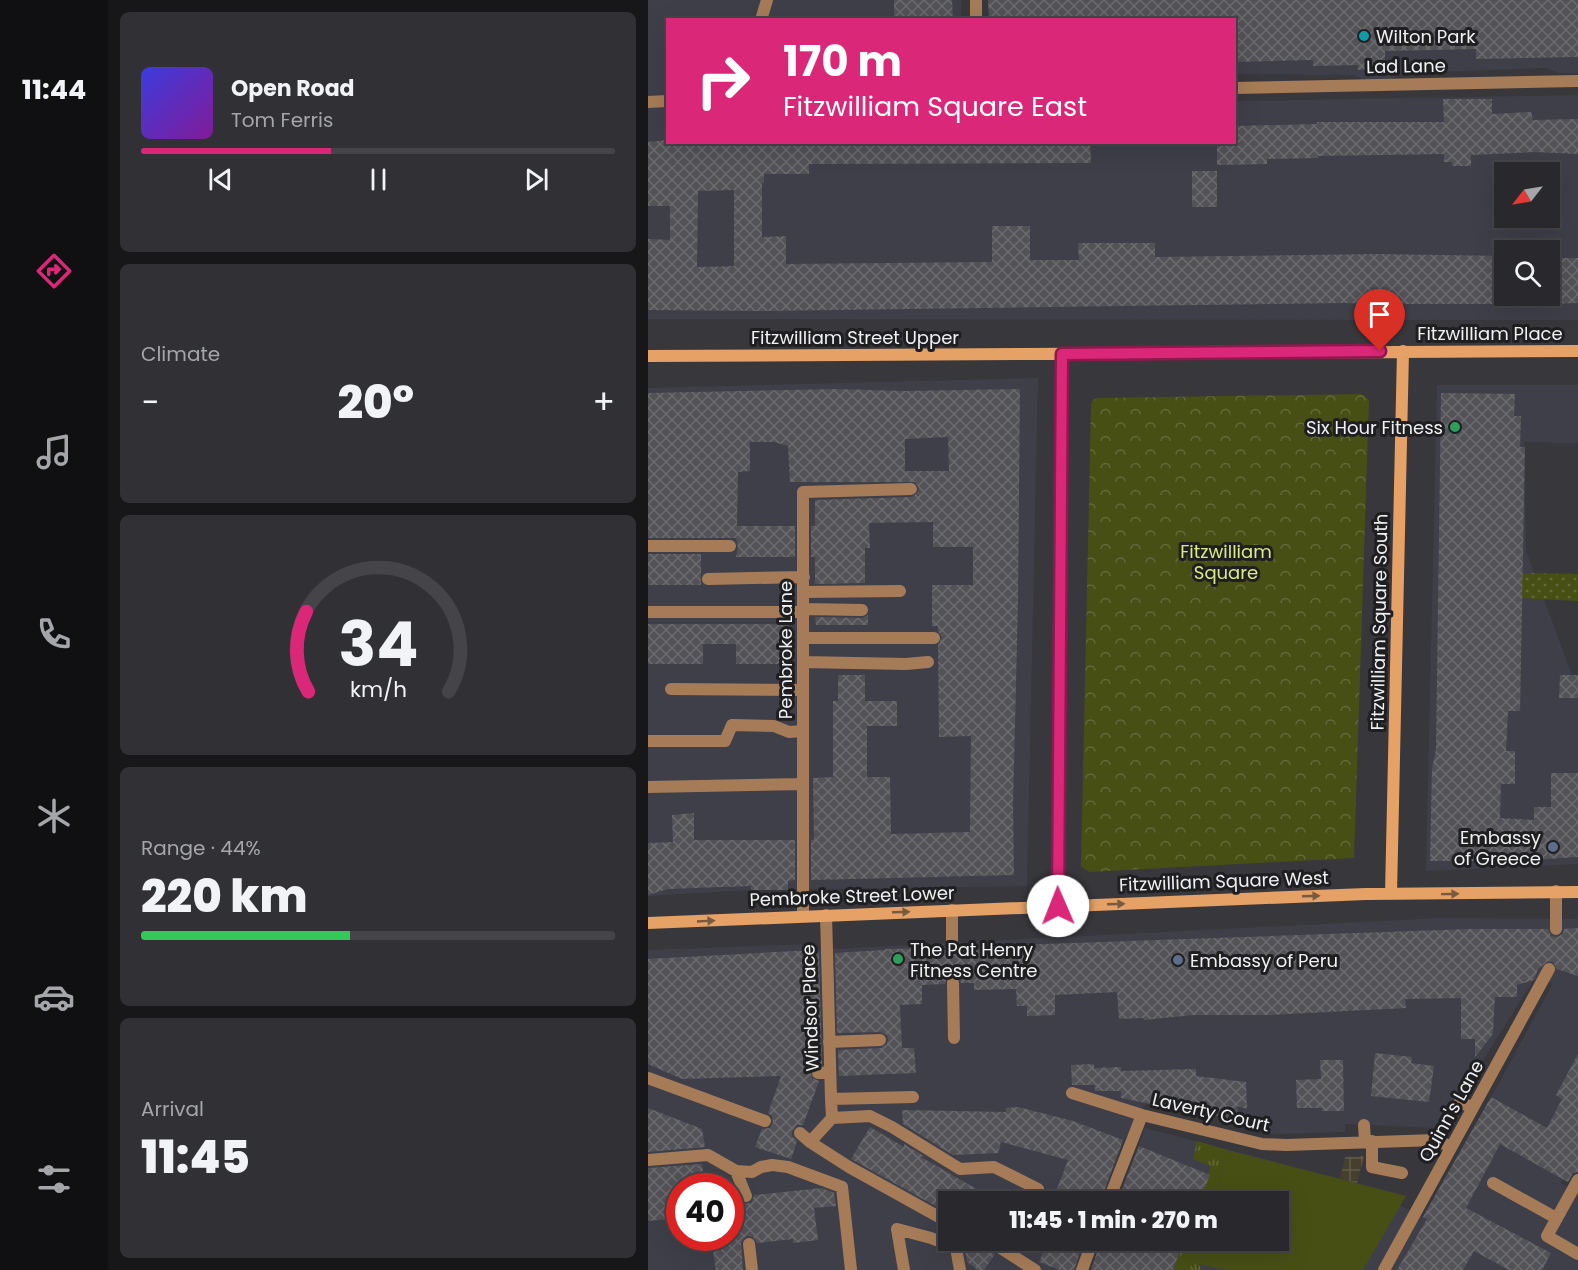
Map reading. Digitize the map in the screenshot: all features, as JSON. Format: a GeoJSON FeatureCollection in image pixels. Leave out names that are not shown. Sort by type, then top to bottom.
{"type":"FeatureCollection","features":[{"type":"Feature","properties":{"kind":"street"},"geometry":{"type":"LineString","coordinates":[[762,18],[767,0]]}},
{"type":"Feature","properties":{"kind":"street"},"geometry":{"type":"LineString","coordinates":[[976,0],[976,18]]}},
{"type":"Feature","properties":{"kind":"street","name":"Lad Lane"},"geometry":{"type":"LineString","coordinates":[[1236,88],[1578,81]]}},
{"type":"Feature","properties":{"kind":"street"},"geometry":{"type":"LineString","coordinates":[[648,102],[666,101]]}},
{"type":"Feature","properties":{"kind":"street","name":"Fitzwilliam Square South"},"geometry":{"type":"LineString","coordinates":[[1391,894],[1403,351]]}},
{"type":"Feature","properties":{"kind":"street","name":"Fitzwilliam Place"},"geometry":{"type":"LineString","coordinates":[[1062,354],[1578,351]]}},
{"type":"Feature","properties":{"kind":"street"},"geometry":{"type":"LineString","coordinates":[[1058,906],[1062,354]]}},
{"type":"Feature","properties":{"kind":"street","name":"Fitzwilliam Street Upper"},"geometry":{"type":"LineString","coordinates":[[648,356],[1062,354]]}},
{"type":"Feature","properties":{"kind":"street","name":"Pembroke Lane"},"geometry":{"type":"LineString","coordinates":[[803,916],[802,492],[911,489]]}},
{"type":"Feature","properties":{"kind":"street"},"geometry":{"type":"LineString","coordinates":[[648,546],[730,546]]}},
{"type":"Feature","properties":{"kind":"street"},"geometry":{"type":"LineString","coordinates":[[708,579],[804,577]]}},
{"type":"Feature","properties":{"kind":"street"},"geometry":{"type":"LineString","coordinates":[[803,592],[900,591]]}},
{"type":"Feature","properties":{"kind":"street"},"geometry":{"type":"LineString","coordinates":[[648,612],[862,610]]}},
{"type":"Feature","properties":{"kind":"street"},"geometry":{"type":"LineString","coordinates":[[804,639],[934,638]]}},
{"type":"Feature","properties":{"kind":"street"},"geometry":{"type":"LineString","coordinates":[[803,662],[906,664],[928,662]]}},
{"type":"Feature","properties":{"kind":"street"},"geometry":{"type":"LineString","coordinates":[[671,689],[803,690]]}},
{"type":"Feature","properties":{"kind":"street"},"geometry":{"type":"LineString","coordinates":[[648,741],[725,741],[732,725],[774,726],[789,732],[803,731]]}},
{"type":"Feature","properties":{"kind":"street"},"geometry":{"type":"LineString","coordinates":[[648,788],[803,784]]}},
{"type":"Feature","properties":{"kind":"street"},"geometry":{"type":"LineString","coordinates":[[1556,891],[1556,929]]}},
{"type":"Feature","properties":{"kind":"street","name":"Fitzwilliam Square West"},"geometry":{"type":"LineString","coordinates":[[1058,906],[1391,894],[1578,892]]}},
{"type":"Feature","properties":{"kind":"street","name":"Pembroke Street Lower"},"geometry":{"type":"LineString","coordinates":[[648,923],[1058,906]]}},
{"type":"Feature","properties":{"kind":"street"},"geometry":{"type":"LineString","coordinates":[[952,910],[952,947]]}},
{"type":"Feature","properties":{"kind":"street","name":"Windsor Place"},"geometry":{"type":"LineString","coordinates":[[826,915],[829,1042],[824,1073],[831,1100],[832,1118]]}},
{"type":"Feature","properties":{"kind":"street","name":"Quinn's Lane"},"geometry":{"type":"LineString","coordinates":[[1384,1270],[1473,1108],[1490,1087],[1549,969]]}},
{"type":"Feature","properties":{"kind":"street"},"geometry":{"type":"LineString","coordinates":[[953,983],[954,1038]]}},
{"type":"Feature","properties":{"kind":"street"},"geometry":{"type":"LineString","coordinates":[[829,1042],[880,1040]]}},
{"type":"Feature","properties":{"kind":"street"},"geometry":{"type":"LineString","coordinates":[[648,1078],[765,1122]]}},
{"type":"Feature","properties":{"kind":"street"},"geometry":{"type":"LineString","coordinates":[[1109,1091],[1110,1105]]}},
{"type":"Feature","properties":{"kind":"street","name":"Laverty Court"},"geometry":{"type":"LineString","coordinates":[[1079,1092],[1110,1105],[1130,1106],[1142,1115],[1262,1144],[1286,1139],[1436,1140],[1451,1147]]}},
{"type":"Feature","properties":{"kind":"street"},"geometry":{"type":"LineString","coordinates":[[831,1100],[913,1097]]}},
{"type":"Feature","properties":{"kind":"street"},"geometry":{"type":"LineString","coordinates":[[1460,1102],[1473,1108]]}},
{"type":"Feature","properties":{"kind":"street"},"geometry":{"type":"LineString","coordinates":[[1112,1191],[1142,1115]]}},
{"type":"Feature","properties":{"kind":"street"},"geometry":{"type":"LineString","coordinates":[[810,1142],[832,1118],[870,1116],[960,1169],[994,1167],[1038,1189]]}},
{"type":"Feature","properties":{"kind":"street"},"geometry":{"type":"LineString","coordinates":[[1364,1125],[1369,1141],[1372,1167],[1402,1173]]}},
{"type":"Feature","properties":{"kind":"street"},"geometry":{"type":"LineString","coordinates":[[1262,1144],[1263,1129]]}},
{"type":"Feature","properties":{"kind":"street"},"geometry":{"type":"LineString","coordinates":[[800,1133],[849,1167],[938,1216]]}},
{"type":"Feature","properties":{"kind":"street"},"geometry":{"type":"LineString","coordinates":[[648,1160],[708,1155],[736,1171],[752,1172],[772,1165],[788,1167],[842,1187],[851,1270]]}},
{"type":"Feature","properties":{"kind":"street"},"geometry":{"type":"LineString","coordinates":[[736,1171],[746,1196]]}},
{"type":"Feature","properties":{"kind":"street"},"geometry":{"type":"LineString","coordinates":[[1493,1183],[1556,1218]]}},
{"type":"Feature","properties":{"kind":"street"},"geometry":{"type":"LineString","coordinates":[[1575,1185],[1547,1236],[1578,1254]]}},
{"type":"Feature","properties":{"kind":"street"},"geometry":{"type":"LineString","coordinates":[[904,1270],[897,1229],[931,1238],[956,1248],[960,1270]]}},
{"type":"Feature","properties":{"kind":"street"},"geometry":{"type":"LineString","coordinates":[[749,1244],[752,1270]]}},
{"type":"Feature","properties":{"kind":"street"},"geometry":{"type":"LineString","coordinates":[[1005,1251],[1035,1270]]}},
{"type":"Feature","properties":{"kind":"street"},"geometry":{"type":"LineString","coordinates":[[1082,1270],[1089,1251]]}},
{"type":"Feature","properties":{"kind":"shaded area"},"geometry":{"type":"Polygon","coordinates":[[[648,0],[961,0],[961,18],[666,18],[666,144],[1236,144],[1236,101],[1578,95],[1578,320],[648,319],[648,0]]]}},
{"type":"Feature","properties":{"kind":"shaded area","name":"Wilton Park"},"geometry":{"type":"Polygon","coordinates":[[[1578,0],[1578,73],[1559,73],[1546,68],[1402,73],[1386,81],[1367,81],[1354,75],[1236,74],[1236,20],[1578,0]]]}},
{"type":"Feature","properties":{"kind":"shaded area"},"geometry":{"type":"Polygon","coordinates":[[[1038,378],[1027,886],[751,890],[648,896],[648,388],[1038,378]]]}},
{"type":"Feature","properties":{"kind":"shaded area"},"geometry":{"type":"Polygon","coordinates":[[[1437,385],[1578,385],[1578,443],[1524,442],[1526,551],[1572,675],[1578,675],[1578,864],[1426,871],[1437,385]]]}},
{"type":"Feature","properties":{"kind":"shaded area"},"geometry":{"type":"Polygon","coordinates":[[[1440,918],[1578,919],[1578,1153],[1561,1183],[1578,1193],[1578,1270],[1090,1270],[1098,1251],[1289,1251],[1289,1191],[1121,1191],[1145,1128],[1406,1196],[1400,1206],[1423,1216],[1553,983],[1534,980],[1483,1060],[1449,1122],[1444,1126],[1436,1128],[1345,1124],[1345,1132],[1274,1134],[1238,1124],[1220,1122],[1220,1116],[1197,1116],[1197,1109],[1146,1103],[1124,1140],[1105,1191],[938,1191],[938,1251],[1082,1251],[1075,1270],[648,1270],[648,950],[813,944],[812,950],[1440,918]]]}},
{"type":"Feature","properties":{"kind":"shaded area"},"geometry":{"type":"Polygon","coordinates":[[[1364,1156],[1357,1183],[1340,1179],[1345,1157],[1364,1156]]]}},
{"type":"Feature","properties":{"kind":"green space","name":"Fitzwilliam Square"},"geometry":{"type":"Polygon","coordinates":[[[1362,394],[1369,400],[1354,858],[1089,872],[1081,866],[1091,405],[1093,400],[1098,398],[1362,394]]]}},
{"type":"Feature","properties":{"kind":"green space"},"geometry":{"type":"Polygon","coordinates":[[[1522,573],[1578,574],[1578,601],[1520,598],[1522,573]]]}},
{"type":"Feature","properties":{"kind":"green space"},"geometry":{"type":"Polygon","coordinates":[[[1197,1141],[1227,1150],[1217,1191],[1202,1191],[1211,1166],[1193,1159],[1197,1141]]]}},
{"type":"Feature","properties":{"kind":"green space"},"geometry":{"type":"Polygon","coordinates":[[[1227,1150],[1406,1196],[1363,1270],[1225,1270],[1199,1264],[1202,1251],[1289,1251],[1289,1191],[1217,1191],[1227,1150]]]}},
{"type":"Feature","properties":{"kind":"green space"},"geometry":{"type":"Polygon","coordinates":[[[1180,1251],[1202,1251],[1199,1264],[1201,1270],[1173,1270],[1180,1251]]]}},
{"type":"Feature","properties":{"kind":"building"},"geometry":{"type":"Polygon","coordinates":[[[894,0],[952,0],[953,18],[894,18],[894,0]]]}},
{"type":"Feature","properties":{"kind":"building","name":"Wilton Park"},"geometry":{"type":"Polygon","coordinates":[[[988,0],[1578,0],[1578,57],[1476,59],[1476,49],[1385,51],[1385,69],[1358,70],[1358,65],[1313,66],[1313,60],[1236,62],[1236,18],[989,18],[988,0]]]}},
{"type":"Feature","properties":{"kind":"building"},"geometry":{"type":"Polygon","coordinates":[[[1443,99],[1492,99],[1492,114],[1531,112],[1533,120],[1578,119],[1578,154],[1534,152],[1471,155],[1471,166],[1452,166],[1452,162],[1444,162],[1444,154],[1318,156],[1318,158],[1267,159],[1267,164],[1217,165],[1217,144],[1236,144],[1236,126],[1317,124],[1317,122],[1444,122],[1443,99]]]}},
{"type":"Feature","properties":{"kind":"building"},"geometry":{"type":"Polygon","coordinates":[[[666,140],[666,144],[763,144],[763,146],[1090,144],[1091,163],[809,164],[809,174],[764,174],[762,237],[786,236],[786,264],[992,262],[992,226],[1030,226],[1030,260],[1079,260],[1078,243],[1155,243],[1155,257],[1376,254],[1494,256],[1494,304],[1345,303],[763,311],[648,310],[648,239],[670,240],[670,206],[648,206],[648,142],[666,140]],[[734,190],[698,191],[697,267],[734,266],[734,190]]]}},
{"type":"Feature","properties":{"kind":"building"},"geometry":{"type":"Polygon","coordinates":[[[1192,171],[1217,171],[1217,207],[1192,207],[1192,171]]]}},
{"type":"Feature","properties":{"kind":"building"},"geometry":{"type":"Polygon","coordinates":[[[1560,258],[1578,258],[1578,303],[1560,304],[1560,258]]]}},
{"type":"Feature","properties":{"kind":"building"},"geometry":{"type":"Polygon","coordinates":[[[837,389],[904,391],[1020,389],[1013,805],[1014,875],[811,880],[811,840],[814,840],[813,778],[833,777],[833,701],[838,701],[838,675],[865,675],[865,701],[897,701],[897,726],[867,726],[867,777],[890,777],[891,834],[970,832],[971,736],[939,737],[938,645],[942,637],[938,626],[932,626],[932,585],[973,585],[973,547],[933,547],[933,522],[869,523],[870,548],[865,548],[865,583],[815,584],[815,557],[811,557],[811,526],[815,526],[815,500],[912,497],[919,488],[915,482],[790,482],[788,446],[774,442],[750,442],[750,471],[738,472],[737,526],[795,526],[795,557],[736,557],[738,547],[736,538],[648,538],[648,393],[837,389]],[[948,437],[905,439],[905,471],[949,471],[948,437]]]}},
{"type":"Feature","properties":{"kind":"building"},"geometry":{"type":"Polygon","coordinates":[[[1441,393],[1515,394],[1514,416],[1521,416],[1520,447],[1525,447],[1520,711],[1508,711],[1506,751],[1515,751],[1515,784],[1501,784],[1500,818],[1534,820],[1534,807],[1551,807],[1551,773],[1578,773],[1578,857],[1517,861],[1430,861],[1432,769],[1436,749],[1441,393]]]}},
{"type":"Feature","properties":{"kind":"building"},"geometry":{"type":"Polygon","coordinates":[[[648,554],[701,554],[701,585],[648,585],[648,554]]]}},
{"type":"Feature","properties":{"kind":"building"},"geometry":{"type":"Polygon","coordinates":[[[868,615],[868,625],[816,625],[815,617],[862,618],[868,615]]]}},
{"type":"Feature","properties":{"kind":"building"},"geometry":{"type":"Polygon","coordinates":[[[648,624],[789,624],[789,664],[736,664],[736,644],[703,644],[703,664],[648,664],[648,624]]]}},
{"type":"Feature","properties":{"kind":"building"},"geometry":{"type":"Polygon","coordinates":[[[1560,675],[1578,675],[1578,698],[1559,698],[1560,675]]]}},
{"type":"Feature","properties":{"kind":"building"},"geometry":{"type":"Polygon","coordinates":[[[694,813],[694,840],[795,840],[795,880],[788,881],[788,890],[751,890],[751,886],[668,889],[648,895],[648,843],[673,842],[672,815],[694,813]]]}},
{"type":"Feature","properties":{"kind":"building"},"geometry":{"type":"Polygon","coordinates":[[[1578,928],[1578,976],[1557,969],[1553,962],[1548,961],[1538,969],[1534,980],[1517,985],[1517,997],[1495,997],[1493,1034],[1475,1057],[1475,1039],[1461,1039],[1461,998],[1405,999],[1406,1008],[1268,1015],[1193,1015],[1144,1020],[1143,1018],[1119,1019],[1117,992],[1055,995],[1055,1015],[1027,1016],[1027,1006],[1017,1006],[1016,989],[974,990],[974,983],[961,983],[957,976],[952,975],[946,979],[945,984],[922,985],[922,1004],[900,1005],[902,1048],[914,1048],[916,1073],[839,1076],[838,1050],[881,1048],[887,1044],[888,1040],[887,1035],[880,1032],[837,1033],[835,953],[944,948],[947,954],[953,955],[959,952],[960,947],[1471,929],[1548,929],[1551,936],[1557,937],[1563,934],[1564,929],[1578,928]]]}},
{"type":"Feature","properties":{"kind":"building"},"geometry":{"type":"Polygon","coordinates":[[[812,950],[812,954],[819,953],[822,1064],[810,1070],[812,1078],[819,1081],[803,1125],[797,1125],[792,1131],[792,1136],[797,1141],[791,1159],[755,1147],[762,1129],[770,1128],[773,1123],[772,1116],[768,1113],[781,1076],[682,1079],[648,1064],[648,959],[812,950]]]}},
{"type":"Feature","properties":{"kind":"building"},"geometry":{"type":"Polygon","coordinates":[[[1375,1053],[1412,1057],[1411,1063],[1434,1066],[1429,1102],[1371,1096],[1375,1053]]]}},
{"type":"Feature","properties":{"kind":"building"},"geometry":{"type":"Polygon","coordinates":[[[1578,1054],[1578,1172],[1573,1173],[1568,1182],[1500,1144],[1466,1208],[1551,1253],[1542,1270],[1509,1270],[1474,1251],[1463,1270],[1397,1270],[1427,1219],[1423,1217],[1491,1097],[1547,1128],[1562,1099],[1556,1095],[1578,1054]]]}},
{"type":"Feature","properties":{"kind":"building"},"geometry":{"type":"Polygon","coordinates":[[[1320,1060],[1343,1060],[1344,1111],[1297,1108],[1296,1080],[1321,1079],[1320,1060]]]}},
{"type":"Feature","properties":{"kind":"building"},"geometry":{"type":"Polygon","coordinates":[[[1094,1064],[1094,1068],[1121,1067],[1121,1071],[1196,1069],[1196,1076],[1246,1082],[1247,1109],[1237,1106],[1238,1124],[1220,1122],[1221,1116],[1197,1116],[1197,1111],[1159,1109],[1146,1103],[1121,1098],[1121,1091],[1095,1091],[1095,1085],[1072,1085],[1071,1065],[1094,1064]]]}},
{"type":"Feature","properties":{"kind":"building"},"geometry":{"type":"Polygon","coordinates":[[[1018,1107],[1073,1121],[1123,1140],[1104,1191],[1056,1191],[1068,1160],[1001,1142],[998,1153],[953,1155],[903,1124],[902,1110],[1006,1112],[1006,1108],[1018,1107]]]}},
{"type":"Feature","properties":{"kind":"building"},"geometry":{"type":"Polygon","coordinates":[[[648,1108],[702,1129],[705,1147],[648,1152],[648,1108]]]}},
{"type":"Feature","properties":{"kind":"building"},"geometry":{"type":"Polygon","coordinates":[[[870,1127],[904,1147],[904,1144],[924,1156],[921,1157],[980,1191],[938,1191],[938,1207],[851,1159],[870,1127]]]}},
{"type":"Feature","properties":{"kind":"building"},"geometry":{"type":"Polygon","coordinates":[[[1139,1146],[1210,1175],[1203,1191],[1121,1191],[1139,1146]]]}},
{"type":"Feature","properties":{"kind":"building"},"geometry":{"type":"Polygon","coordinates":[[[702,1164],[703,1173],[666,1173],[666,1219],[648,1221],[648,1168],[702,1164]]]}},
{"type":"Feature","properties":{"kind":"building"},"geometry":{"type":"Polygon","coordinates":[[[822,1188],[834,1193],[836,1206],[814,1208],[818,1240],[793,1243],[793,1239],[757,1243],[753,1237],[744,1238],[744,1204],[752,1202],[754,1195],[822,1188]]]}},
{"type":"Feature","properties":{"kind":"building"},"geometry":{"type":"Polygon","coordinates":[[[713,1251],[742,1251],[743,1270],[716,1270],[713,1251]]]}},
{"type":"Feature","properties":{"kind":"building"},"geometry":{"type":"Polygon","coordinates":[[[965,1251],[990,1251],[995,1254],[984,1270],[978,1270],[967,1262],[965,1251]]]}},
{"type":"Feature","properties":{"kind":"building"},"geometry":{"type":"Polygon","coordinates":[[[1044,1251],[1080,1251],[1074,1270],[1060,1270],[1039,1262],[1044,1251]]]}},
{"type":"Feature","properties":{"kind":"building"},"geometry":{"type":"Polygon","coordinates":[[[1097,1251],[1180,1251],[1173,1270],[1091,1270],[1097,1251]]]}},
{"type":"Feature","properties":{"kind":"place","name":"Wilton Park"},"geometry":{"type":"Point","coordinates":[1364,36]}},
{"type":"Feature","properties":{"kind":"place","name":"Six Hour Fitness"},"geometry":{"type":"Point","coordinates":[1455,427]}},
{"type":"Feature","properties":{"kind":"place","name":"Embassy of Greece"},"geometry":{"type":"Point","coordinates":[1553,847]}},
{"type":"Feature","properties":{"kind":"place","name":"The Pat Henry Fitness Centre"},"geometry":{"type":"Point","coordinates":[898,959]}},
{"type":"Feature","properties":{"kind":"place","name":"Embassy of Peru"},"geometry":{"type":"Point","coordinates":[1178,960]}},
{"type":"Feature","properties":{"kind":"route"},"geometry":{"type":"LineString","coordinates":[[1058,906],[1062,354],[1380,351]]}}]}
